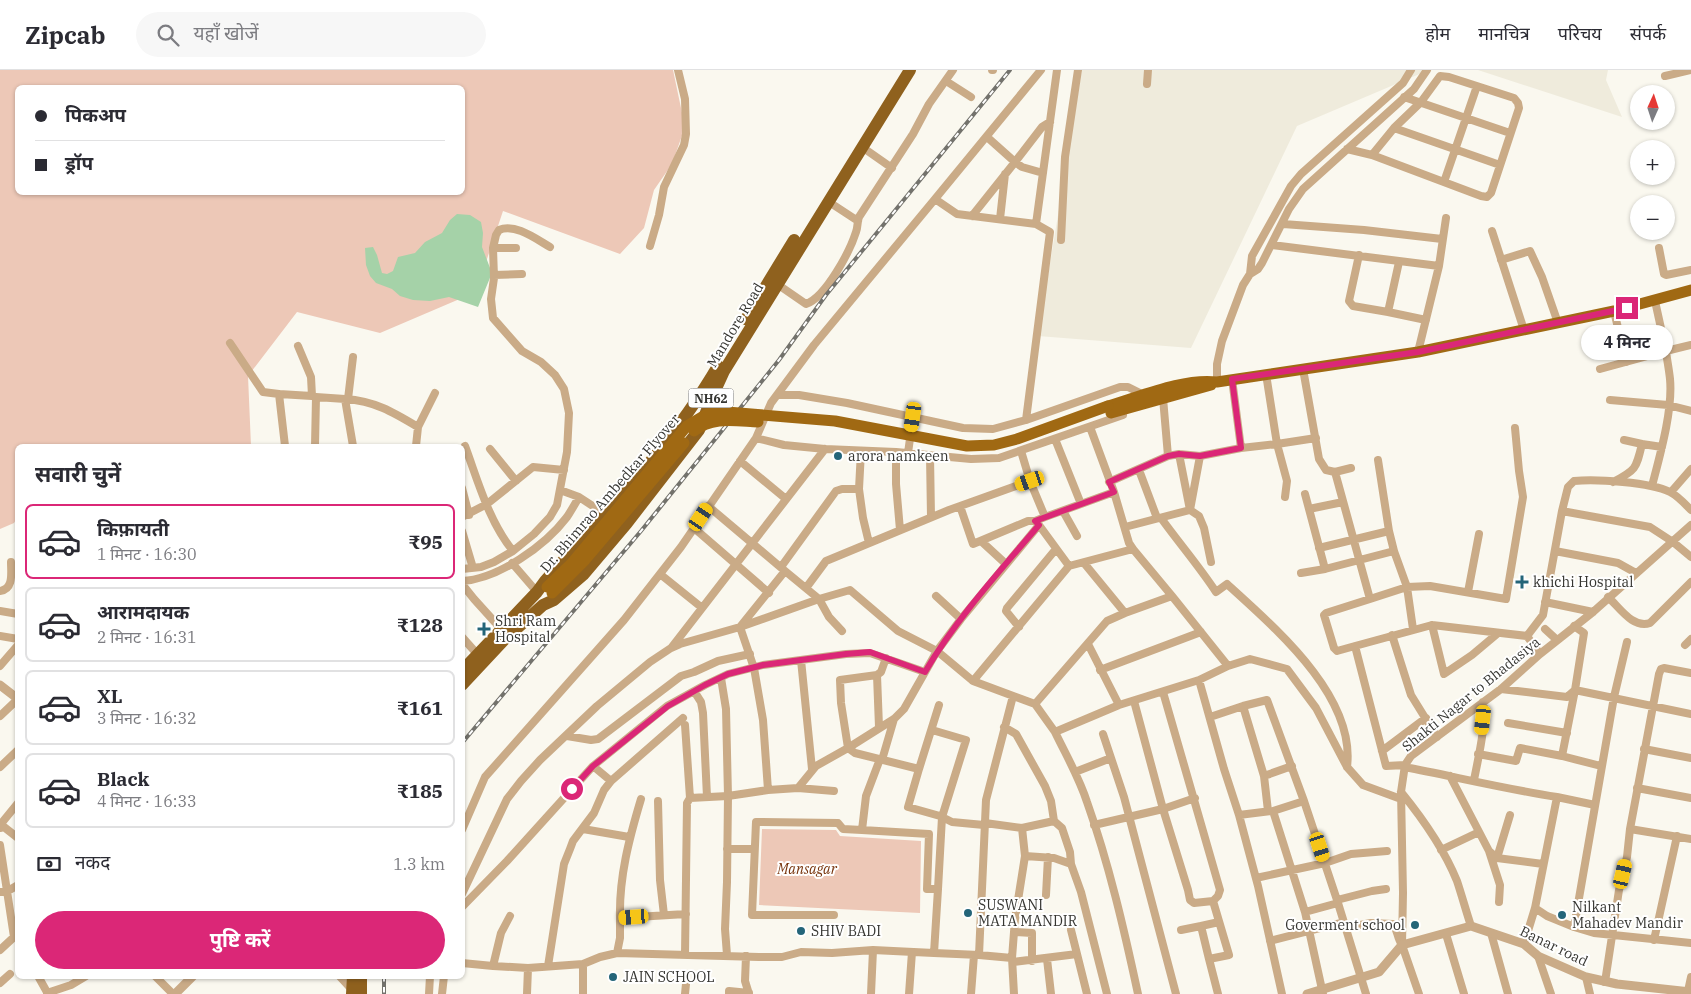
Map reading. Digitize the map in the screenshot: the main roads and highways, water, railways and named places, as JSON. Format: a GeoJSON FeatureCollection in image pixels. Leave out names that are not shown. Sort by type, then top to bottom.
{"type":"FeatureCollection","features":[{"type":"Feature","properties":{"kind":"highway","name":"Mandore Road"},"geometry":{"type":"LineString","coordinates":[[465,668],[502,630],[545,591],[545,580],[605,514],[685,419],[900,70]]}},
{"type":"Feature","properties":{"kind":"highway","name":"Mandore Road"},"geometry":{"type":"LineString","coordinates":[[465,681],[505,639],[543,605],[554,600],[582,575],[628,523],[699,430],[724,371],[910,70]]}},
{"type":"Feature","properties":{"kind":"main road"},"geometry":{"type":"LineString","coordinates":[[1142,400],[1162,398],[1206,388],[1218,382],[1232,379],[1418,352],[1614,311],[1691,290]]}},
{"type":"Feature","properties":{"kind":"main road"},"geometry":{"type":"LineString","coordinates":[[1142,400],[1203,380],[1218,382]]}},
{"type":"Feature","properties":{"kind":"main road","name":"Dr. Bhimrao Ambedkar Flyover"},"geometry":{"type":"LineString","coordinates":[[543,605],[545,591],[571,564],[687,426],[707,414],[728,412],[835,421],[967,446],[994,445],[1017,439],[1142,400]]}},
{"type":"Feature","properties":{"kind":"railway"},"geometry":{"type":"LineString","coordinates":[[465,739],[641,531],[779,360],[826,295],[1010,70]]}},
{"type":"Feature","properties":{"kind":"railway"},"geometry":{"type":"LineString","coordinates":[[384,979],[384,994]]}},
{"type":"Feature","properties":{"kind":"place","name":"arora namkeen"},"geometry":{"type":"Point","coordinates":[838,456]}},
{"type":"Feature","properties":{"kind":"place","name":"khichi Hospital"},"geometry":{"type":"Point","coordinates":[1522,582]}},
{"type":"Feature","properties":{"kind":"place","name":"Shri Ram Hospital"},"geometry":{"type":"Point","coordinates":[484,629]}},
{"type":"Feature","properties":{"kind":"place","name":"SUSWANI MATA MANDIR"},"geometry":{"type":"Point","coordinates":[968,913]}},
{"type":"Feature","properties":{"kind":"place","name":"Nilkant Mahadev Mandir"},"geometry":{"type":"Point","coordinates":[1562,915]}},
{"type":"Feature","properties":{"kind":"place","name":"Goverment school"},"geometry":{"type":"Point","coordinates":[1415,925]}},
{"type":"Feature","properties":{"kind":"place","name":"SHIV BADI"},"geometry":{"type":"Point","coordinates":[801,931]}},
{"type":"Feature","properties":{"kind":"place","name":"JAIN SCHOOL"},"geometry":{"type":"Point","coordinates":[613,977]}},
{"type":"Feature","properties":{"kind":"park label","name":"Mansagar"},"geometry":{"type":"Point","coordinates":[807,869]}}]}
